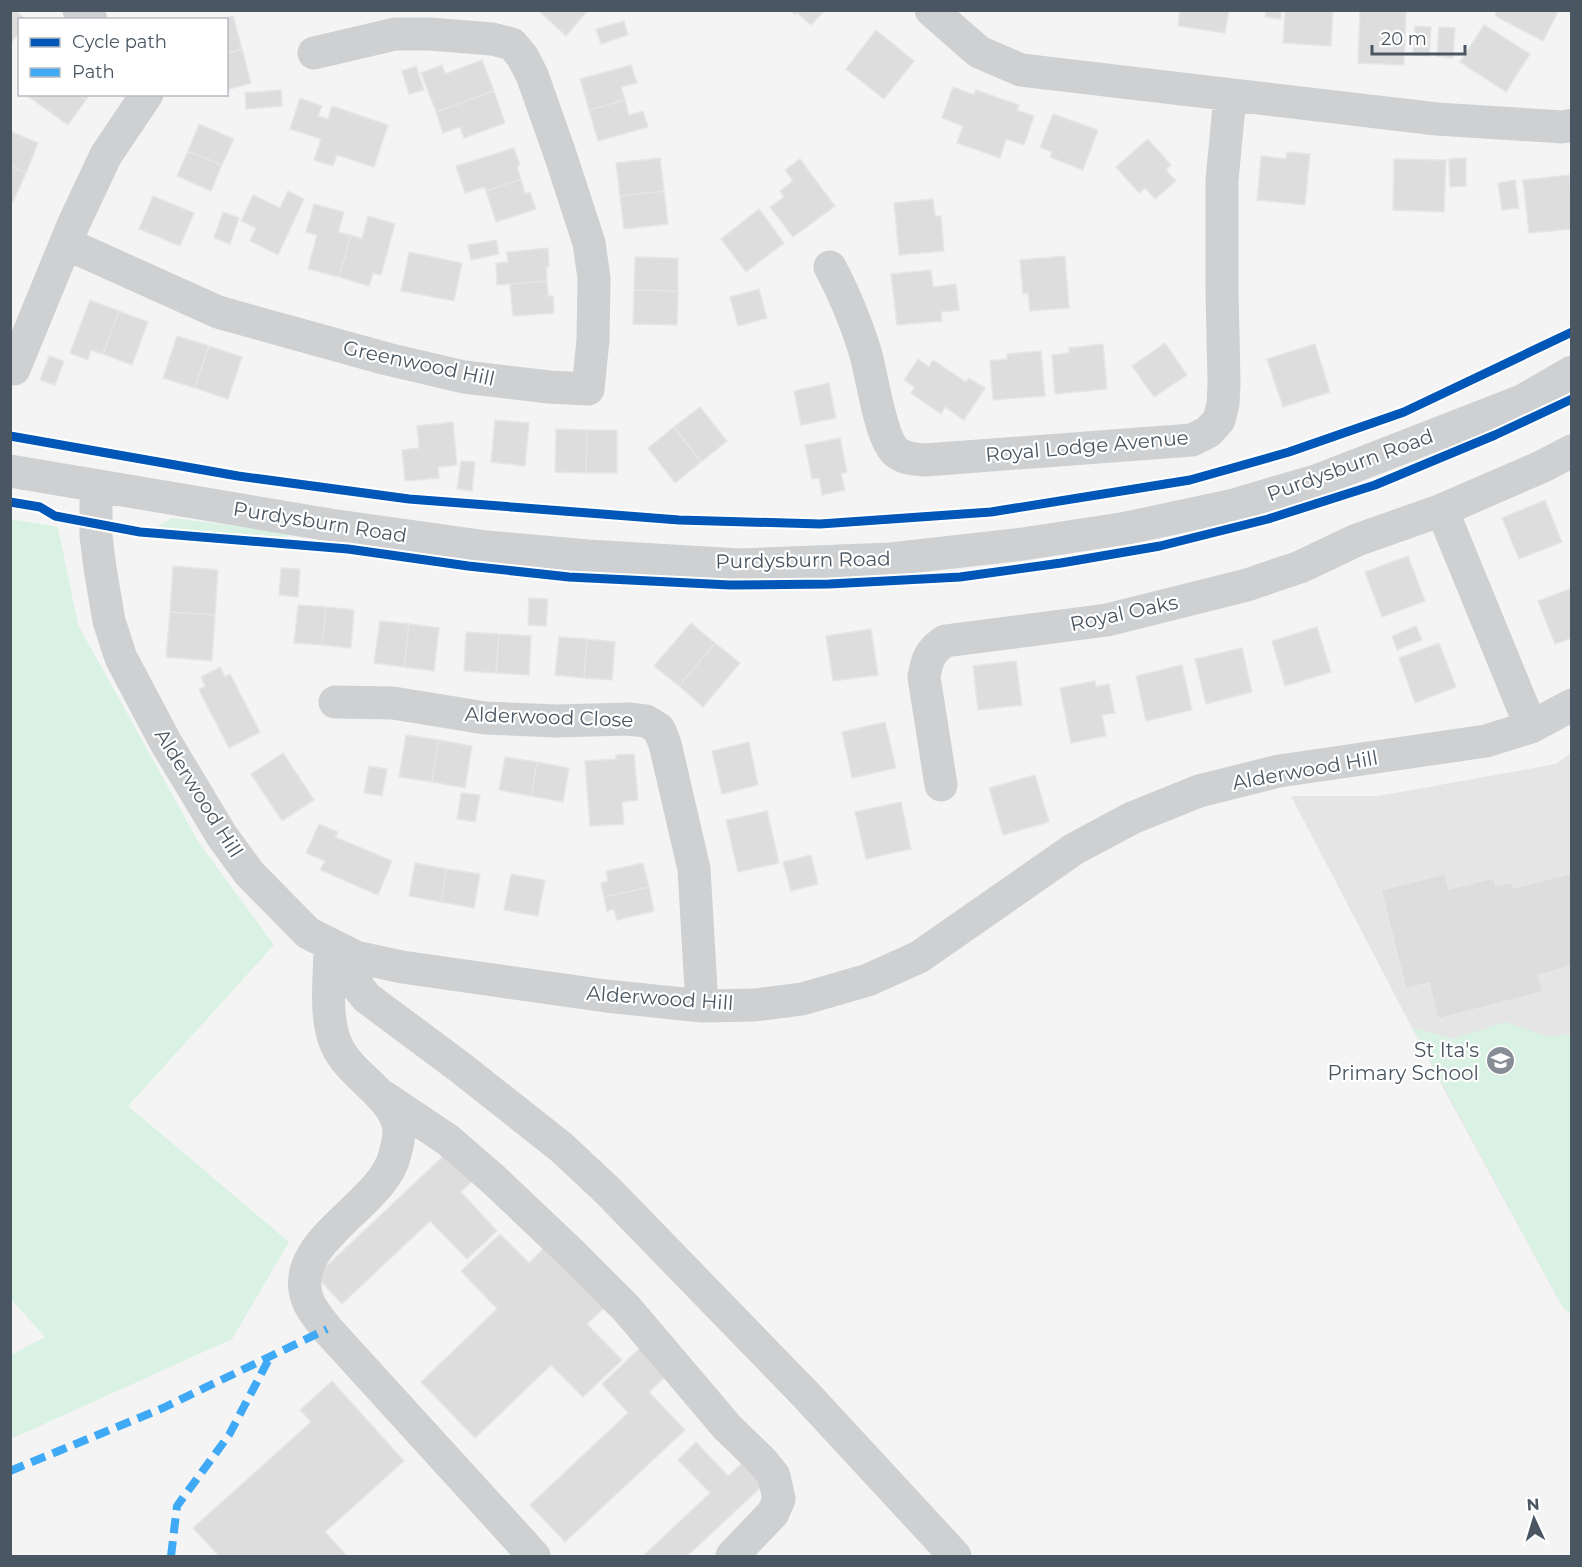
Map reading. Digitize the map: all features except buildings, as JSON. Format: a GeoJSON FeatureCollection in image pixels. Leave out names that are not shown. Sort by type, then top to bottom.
{"type":"FeatureCollection","features":[{"type":"Feature","properties":{"kind":"street"},"geometry":{"type":"LineString","coordinates":[[931,10],[979,52],[1022,70],[1437,119],[1563,127],[1572,125]]}},
{"type":"Feature","properties":{"kind":"street","name":"Greenwood Hill"},"geometry":{"type":"LineString","coordinates":[[67,244],[218,312],[387,359],[464,376],[549,387],[588,389],[593,340],[594,278],[589,243],[532,75],[522,56],[512,45],[492,39],[430,34],[395,34],[314,53]]}},
{"type":"Feature","properties":{"kind":"street"},"geometry":{"type":"LineString","coordinates":[[14,369],[74,223],[106,155],[146,96]]}},
{"type":"Feature","properties":{"kind":"street","name":"Royal Lodge Avenue"},"geometry":{"type":"LineString","coordinates":[[830,267],[849,304],[865,350],[885,432],[894,451],[908,459],[1192,440],[1208,432],[1214,426],[1219,420],[1223,404],[1222,180],[1230,96]]}},
{"type":"Feature","properties":{"kind":"street","name":"Purdysburn Road"},"geometry":{"type":"LineString","coordinates":[[10,471],[330,525],[499,548],[740,565],[891,559],[1023,544],[1128,528],[1230,506],[1319,480],[1522,401],[1572,372]]}},
{"type":"Feature","properties":{"kind":"street","name":"Royal Oaks"},"geometry":{"type":"LineString","coordinates":[[941,785],[924,677],[927,660],[933,648],[945,641],[1107,620],[1247,585],[1300,567],[1357,540],[1442,510],[1572,451]]}},
{"type":"Feature","properties":{"kind":"street","name":"Alderwood Hill"},"geometry":{"type":"LineString","coordinates":[[96,486],[96,530],[100,568],[110,621],[121,658],[166,743],[222,836],[249,873],[308,933],[356,957],[402,967],[606,996],[702,1006],[755,1005],[802,999],[868,980],[919,957],[1074,849],[1132,818],[1199,791],[1279,771],[1486,741],[1531,727],[1572,705]]}},
{"type":"Feature","properties":{"kind":"street"},"geometry":{"type":"LineString","coordinates":[[1442,510],[1531,727]]}},
{"type":"Feature","properties":{"kind":"street","name":"Alderwood Close"},"geometry":{"type":"LineString","coordinates":[[336,702],[393,703],[485,718],[557,721],[627,719],[646,721],[659,729],[665,744],[694,869],[702,1006]]}},
{"type":"Feature","properties":{"kind":"street"},"geometry":{"type":"LineString","coordinates":[[330,945],[331,1031],[337,1047],[350,1066],[378,1093],[394,1113],[399,1131],[395,1157],[382,1183],[321,1243],[307,1266],[304,1286],[309,1303],[327,1329],[534,1557]]}},
{"type":"Feature","properties":{"kind":"street"},"geometry":{"type":"LineString","coordinates":[[330,945],[349,976],[367,998],[461,1068],[561,1148],[608,1191],[808,1397],[955,1557]]}},
{"type":"Feature","properties":{"kind":"street"},"geometry":{"type":"LineString","coordinates":[[378,1093],[448,1140],[570,1252],[626,1308],[727,1427],[769,1469],[778,1487],[778,1499],[773,1513],[732,1557]]}},
{"type":"Feature","properties":{"kind":"shaded area","name":"St Ita's Primary School"},"geometry":{"type":"Polygon","coordinates":[[[1571,753],[1571,1314],[1563,1308],[1447,1095],[1291,796],[1378,796],[1556,764],[1571,753]]]}},
{"type":"Feature","properties":{"kind":"green space"},"geometry":{"type":"Polygon","coordinates":[[[172,518],[293,533],[285,537],[156,528],[172,518]]]}},
{"type":"Feature","properties":{"kind":"green space"},"geometry":{"type":"Polygon","coordinates":[[[11,519],[58,527],[78,625],[199,843],[274,945],[128,1106],[289,1242],[232,1339],[11,1439],[11,1355],[45,1337],[10,1298],[11,519]]]}},
{"type":"Feature","properties":{"kind":"green space"},"geometry":{"type":"Polygon","coordinates":[[[1505,1022],[1549,1037],[1571,1034],[1571,1314],[1563,1308],[1412,1027],[1453,1039],[1505,1022]]]}},
{"type":"Feature","properties":{"kind":"marked path"},"geometry":{"type":"LineString","coordinates":[[10,1471],[163,1408],[327,1329]]}},
{"type":"Feature","properties":{"kind":"marked path"},"geometry":{"type":"LineString","coordinates":[[171,1556],[177,1506],[229,1435],[270,1357]]}},
{"type":"Feature","properties":{"kind":"cycle path"},"geometry":{"type":"LineString","coordinates":[[10,436],[238,476],[409,499],[679,520],[820,524],[991,512],[1190,480],[1289,452],[1404,412],[1572,332]]}},
{"type":"Feature","properties":{"kind":"cycle path"},"geometry":{"type":"LineString","coordinates":[[10,502],[40,507],[55,516],[140,532],[348,549],[569,577],[730,585],[829,584],[960,577],[1160,546],[1268,519],[1375,485],[1495,435],[1572,399]]}},
{"type":"Feature","properties":{"kind":"place","name":"St Ita's Primary School"},"geometry":{"type":"Point","coordinates":[1500,1061]}}]}
